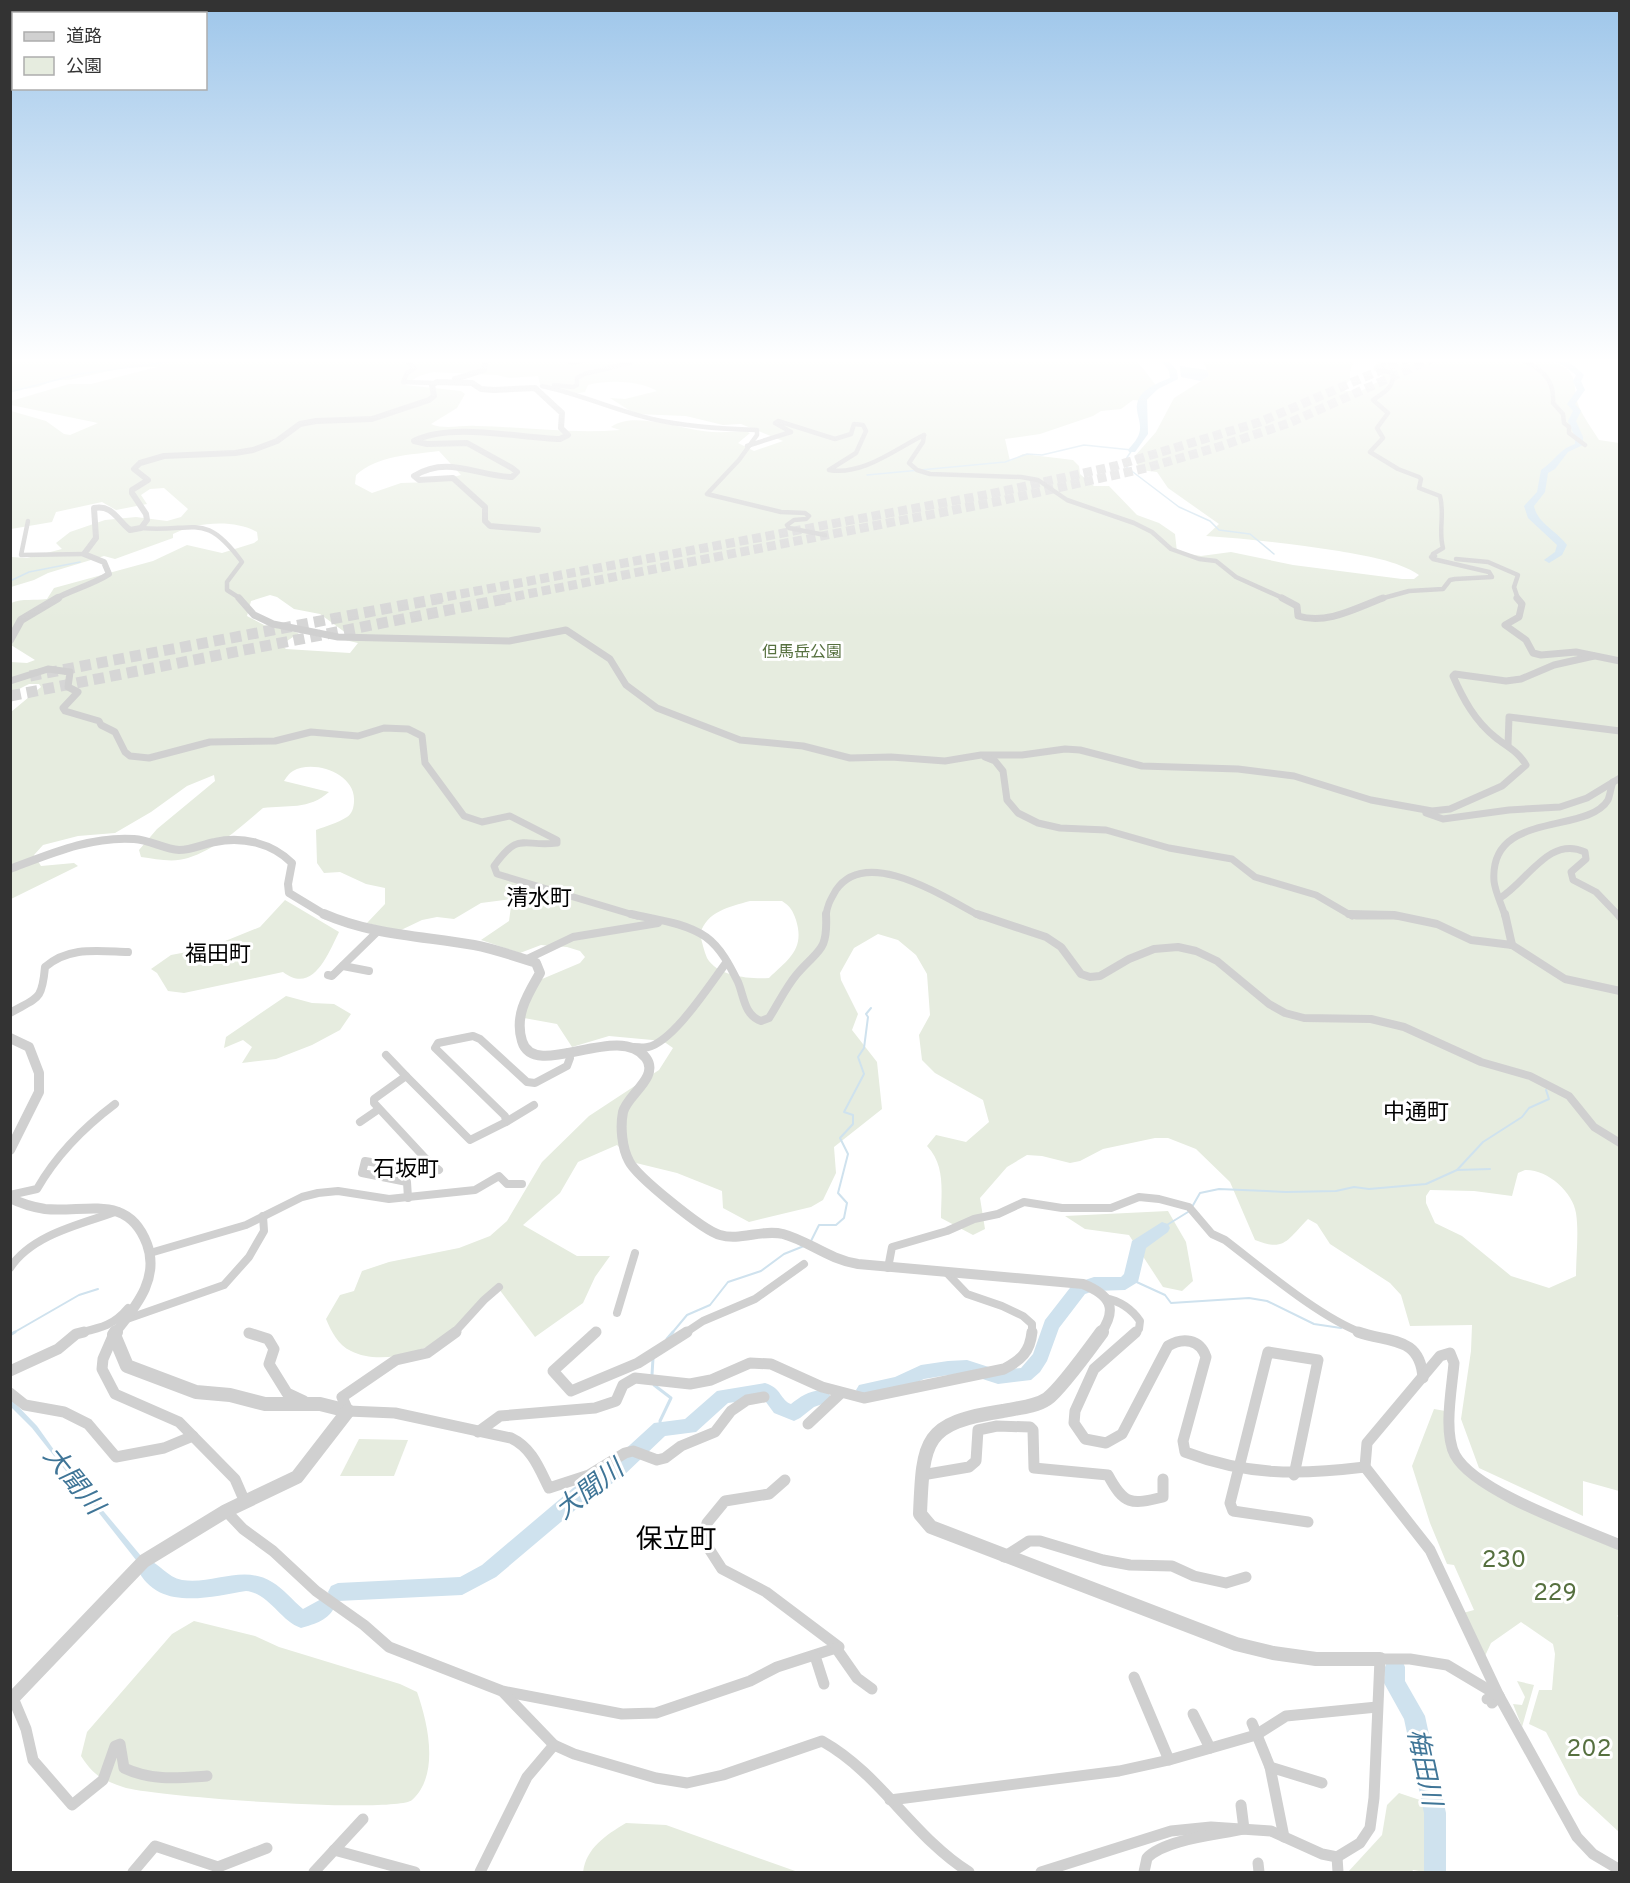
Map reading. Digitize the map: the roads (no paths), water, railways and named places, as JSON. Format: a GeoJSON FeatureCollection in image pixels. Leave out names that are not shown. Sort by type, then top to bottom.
{"type":"FeatureCollection","features":[{"type":"Feature","properties":{"kind":"street"},"geometry":{"type":"LineString","coordinates":[[141,528],[147,520],[146,514],[132,490],[148,480],[134,469],[139,462],[159,456],[249,451],[263,446]]}},
{"type":"Feature","properties":{"kind":"street"},"geometry":{"type":"LineString","coordinates":[[472,446],[512,468],[517,474],[512,477],[499,476],[447,465],[423,469],[414,476],[419,480],[450,478],[459,480],[470,494],[483,504],[487,511],[485,521],[490,526],[538,530]]}},
{"type":"Feature","properties":{"kind":"street"},"geometry":{"type":"LineString","coordinates":[[747,446],[740,460],[707,494],[781,513],[806,513],[807,519],[789,522],[787,525],[789,528],[825,535]]}},
{"type":"Feature","properties":{"kind":"street"},"geometry":{"type":"LineString","coordinates":[[861,446],[852,458],[829,470],[836,472],[871,462],[903,446]]}},
{"type":"Feature","properties":{"kind":"street"},"geometry":{"type":"LineString","coordinates":[[921,446],[910,459],[909,463],[912,468],[941,475],[1022,477],[1040,480],[1068,500],[1146,528],[1171,549],[1199,559],[1216,561],[1236,577],[1292,602],[1297,606],[1298,616],[1304,619],[1326,619],[1367,602],[1414,590],[1440,591],[1446,588],[1450,580],[1456,578],[1487,579],[1492,577],[1489,572],[1433,559],[1431,557],[1433,555]]}},
{"type":"Feature","properties":{"kind":"street"},"geometry":{"type":"LineString","coordinates":[[1376,446],[1370,452],[1398,469],[1419,477],[1421,479],[1419,488],[1440,496],[1444,510],[1440,537],[1443,548],[1433,555]]}},
{"type":"Feature","properties":{"kind":"street"},"geometry":{"type":"LineString","coordinates":[[84,554],[96,538],[96,521],[92,510],[96,506],[108,508],[126,528],[162,531],[195,526],[212,528],[242,562],[227,582],[227,590],[244,601],[246,608],[254,615],[273,624],[338,637],[434,640],[509,641],[566,630],[610,659],[626,685],[657,708],[740,740],[803,746],[858,759],[891,757],[938,761],[981,755],[1022,755],[1065,748],[1142,766],[1197,766],[1294,776],[1371,800],[1419,810],[1443,819],[1509,810],[1560,807],[1587,798],[1616,780]]}},
{"type":"Feature","properties":{"kind":"street"},"geometry":{"type":"LineString","coordinates":[[10,640],[21,620],[67,592],[97,582],[109,574],[103,561],[84,554],[21,555],[28,520]]}},
{"type":"Feature","properties":{"kind":"street"},"geometry":{"type":"LineString","coordinates":[[1433,555],[1488,562],[1518,575],[1513,584],[1513,591],[1522,604],[1519,617],[1505,625],[1526,640],[1533,653],[1541,655],[1576,652],[1620,661]]}},
{"type":"Feature","properties":{"kind":"street"},"geometry":{"type":"LineString","coordinates":[[1419,810],[1450,809],[1502,786],[1526,765],[1525,760],[1494,736],[1465,704],[1452,676],[1461,674],[1506,681],[1521,679],[1554,665],[1594,656]]}},
{"type":"Feature","properties":{"kind":"street"},"geometry":{"type":"LineString","coordinates":[[10,681],[44,670],[64,669],[70,672],[68,687],[78,692],[63,708],[65,711],[93,718],[101,725],[111,728],[119,736],[125,752],[139,758],[166,755],[210,742],[274,741],[311,732],[358,736],[393,727],[417,732],[422,736],[425,763],[464,816],[471,820],[489,823],[510,816],[557,840],[557,843],[552,844],[526,840],[512,844],[494,866],[497,874],[663,922],[684,925],[696,931],[716,947],[737,979],[747,1011],[755,1019],[762,1021],[769,1018],[797,974],[814,959],[824,944],[828,903],[840,885],[855,874],[867,871],[889,873],[920,884],[982,917],[1046,938],[1061,947],[1081,974],[1090,977],[1100,976],[1129,959],[1154,949],[1178,947],[1196,951],[1217,961],[1269,1004],[1285,1013],[1320,1019],[1371,1019],[1404,1028],[1481,1062],[1522,1073],[1561,1091],[1576,1104],[1594,1127],[1620,1143]]}},
{"type":"Feature","properties":{"kind":"street"},"geometry":{"type":"LineString","coordinates":[[1508,745],[1509,717],[1620,731]]}},
{"type":"Feature","properties":{"kind":"street"},"geometry":{"type":"LineString","coordinates":[[981,755],[995,761],[1003,771],[1007,800],[1018,813],[1038,822],[1060,828],[1106,830],[1169,848],[1232,859],[1255,877],[1316,895],[1352,916],[1394,915],[1437,924],[1471,940],[1512,945],[1565,979],[1620,991]]}},
{"type":"Feature","properties":{"kind":"street"},"geometry":{"type":"LineString","coordinates":[[1512,945],[1494,878],[1500,852],[1505,844],[1536,827],[1600,810],[1612,795],[1616,780]]}},
{"type":"Feature","properties":{"kind":"street"},"geometry":{"type":"LineString","coordinates":[[10,869],[74,845],[114,838],[137,839],[178,850],[218,842],[237,841],[266,846],[284,854],[292,863],[288,884],[289,893],[300,902],[348,925],[376,933],[457,941],[536,963],[540,973],[524,1003],[519,1036],[524,1049],[533,1055],[617,1044],[634,1047],[650,1046],[680,1022],[726,963]]}},
{"type":"Feature","properties":{"kind":"street"},"geometry":{"type":"LineString","coordinates":[[1500,898],[1514,889],[1533,867],[1547,856],[1570,848],[1580,849],[1585,852],[1586,859],[1571,872],[1574,880],[1596,892],[1620,917]]}},
{"type":"Feature","properties":{"kind":"street"},"geometry":{"type":"LineString","coordinates":[[527,959],[573,937],[663,922]]}},
{"type":"Feature","properties":{"kind":"street"},"geometry":{"type":"LineString","coordinates":[[328,975],[332,976],[376,933]]}},
{"type":"Feature","properties":{"kind":"street"},"geometry":{"type":"LineString","coordinates":[[66,947],[81,947],[83,948],[81,951]]}},
{"type":"Feature","properties":{"kind":"street"},"geometry":{"type":"LineString","coordinates":[[10,1013],[33,1001],[44,987],[45,967],[64,953],[128,952]]}},
{"type":"Feature","properties":{"kind":"street"},"geometry":{"type":"LineString","coordinates":[[343,966],[369,971]]}},
{"type":"Feature","properties":{"kind":"street"},"geometry":{"type":"LineString","coordinates":[[506,1122],[506,1116],[435,1048],[438,1043],[473,1036],[480,1039],[527,1082],[535,1083],[567,1066],[570,1058],[568,1052]]}},
{"type":"Feature","properties":{"kind":"street"},"geometry":{"type":"LineString","coordinates":[[10,1038],[29,1047],[40,1082],[39,1092],[10,1150]]}},
{"type":"Feature","properties":{"kind":"street"},"geometry":{"type":"LineString","coordinates":[[634,1047],[646,1057],[650,1065],[648,1073],[624,1109],[621,1126],[629,1162],[646,1180],[706,1230],[728,1237],[771,1232],[784,1234],[840,1261],[1095,1290],[1122,1303],[1140,1321],[1139,1329],[1094,1369],[1075,1411],[1074,1423],[1079,1433],[1096,1443],[1106,1443],[1122,1434],[1168,1347],[1175,1341],[1189,1340],[1205,1350],[1206,1357],[1183,1442],[1185,1452],[1236,1470],[1293,1475],[1365,1467]]}},
{"type":"Feature","properties":{"kind":"street"},"geometry":{"type":"LineString","coordinates":[[386,1055],[470,1140],[534,1105]]}},
{"type":"Feature","properties":{"kind":"street"},"geometry":{"type":"LineString","coordinates":[[406,1076],[374,1098],[374,1103],[439,1170]]}},
{"type":"Feature","properties":{"kind":"street"},"geometry":{"type":"LineString","coordinates":[[10,1196],[37,1189],[52,1161],[70,1140],[115,1104]]}},
{"type":"Feature","properties":{"kind":"street"},"geometry":{"type":"LineString","coordinates":[[360,1122],[379,1109]]}},
{"type":"Feature","properties":{"kind":"street"},"geometry":{"type":"LineString","coordinates":[[408,1198],[407,1182],[362,1173],[362,1169],[368,1157],[387,1166],[418,1164],[426,1159]]}},
{"type":"Feature","properties":{"kind":"street"},"geometry":{"type":"LineString","coordinates":[[150,1253],[246,1225],[302,1197],[318,1193],[338,1191],[389,1199],[475,1190],[499,1176],[507,1184],[522,1184]]}},
{"type":"Feature","properties":{"kind":"street"},"geometry":{"type":"LineString","coordinates":[[10,1196],[19,1204],[36,1209],[98,1208],[119,1211],[132,1216],[144,1231],[152,1268],[146,1287],[127,1319],[114,1335],[103,1359],[102,1369],[115,1394],[179,1422],[234,1479],[245,1502]]}},
{"type":"Feature","properties":{"kind":"street"},"geometry":{"type":"LineString","coordinates":[[888,1268],[892,1246],[947,1231],[974,1219],[998,1214],[1024,1202],[1062,1208],[1112,1208],[1139,1197],[1159,1198],[1189,1207],[1212,1233],[1350,1329],[1366,1335],[1396,1340],[1414,1351],[1422,1362],[1423,1378]]}},
{"type":"Feature","properties":{"kind":"street"},"geometry":{"type":"LineString","coordinates":[[10,1268],[19,1254],[53,1236],[119,1211]]}},
{"type":"Feature","properties":{"kind":"street"},"geometry":{"type":"LineString","coordinates":[[127,1319],[224,1285],[249,1257],[264,1231],[263,1216]]}},
{"type":"Feature","properties":{"kind":"street"},"geometry":{"type":"LineString","coordinates":[[617,1313],[635,1253]]}},
{"type":"Feature","properties":{"kind":"street"},"geometry":{"type":"LineString","coordinates":[[596,1332],[553,1371],[571,1391],[649,1356],[703,1321],[755,1299],[804,1264]]}},
{"type":"Feature","properties":{"kind":"street"},"geometry":{"type":"LineString","coordinates":[[478,1432],[500,1416],[595,1408],[615,1401],[623,1385],[635,1378],[655,1378],[690,1384],[711,1380],[750,1363],[771,1364],[841,1393],[864,1398],[1004,1369],[1021,1360],[1033,1342],[1032,1324],[1023,1316],[1002,1306],[967,1294],[946,1272]]}},
{"type":"Feature","properties":{"kind":"street"},"geometry":{"type":"LineString","coordinates":[[348,1411],[342,1397],[396,1360],[427,1353],[454,1334],[484,1300],[499,1287]]}},
{"type":"Feature","properties":{"kind":"street"},"geometry":{"type":"LineString","coordinates":[[1095,1290],[1111,1309],[1107,1326],[1047,1399],[1033,1406],[970,1418],[942,1427],[930,1440],[925,1452],[920,1514],[926,1523],[1004,1557],[1236,1644],[1273,1653],[1316,1659],[1410,1659],[1447,1665],[1479,1674],[1492,1699]]}},
{"type":"Feature","properties":{"kind":"street"},"geometry":{"type":"LineString","coordinates":[[10,1371],[58,1349],[76,1334],[102,1328],[118,1320],[130,1305],[135,1305]]}},
{"type":"Feature","properties":{"kind":"street"},"geometry":{"type":"LineString","coordinates":[[249,1333],[268,1339],[274,1349],[269,1364],[287,1393],[309,1404]]}},
{"type":"Feature","properties":{"kind":"street"},"geometry":{"type":"LineString","coordinates":[[114,1335],[127,1366],[196,1392],[230,1395],[265,1404],[320,1404],[348,1411],[372,1409],[398,1412],[478,1432],[507,1436],[524,1446],[533,1456],[549,1488],[589,1475],[625,1453],[633,1451],[657,1460],[665,1458],[681,1446],[715,1432],[731,1411],[747,1400],[764,1397]]}},
{"type":"Feature","properties":{"kind":"street"},"geometry":{"type":"LineString","coordinates":[[1293,1475],[1318,1360],[1268,1353],[1236,1470],[1230,1503],[1233,1511],[1308,1522]]}},
{"type":"Feature","properties":{"kind":"street"},"geometry":{"type":"LineString","coordinates":[[1620,1545],[1508,1494],[1465,1468],[1456,1456],[1451,1439],[1453,1356],[1445,1353],[1440,1356],[1367,1443],[1365,1467],[1430,1550],[1461,1624],[1483,1657],[1479,1674],[1492,1699],[1521,1731],[1581,1847],[1620,1870]]}},
{"type":"Feature","properties":{"kind":"street"},"geometry":{"type":"LineString","coordinates":[[10,1393],[25,1405],[64,1412],[88,1424],[116,1457],[164,1448],[193,1436]]}},
{"type":"Feature","properties":{"kind":"street"},"geometry":{"type":"LineString","coordinates":[[808,1424],[841,1393]]}},
{"type":"Feature","properties":{"kind":"street"},"geometry":{"type":"LineString","coordinates":[[207,1776],[162,1779],[146,1777],[124,1768],[120,1744],[113,1750],[103,1780],[72,1805],[33,1760],[26,1729],[12,1700],[144,1561],[226,1511],[297,1477],[348,1411]]}},
{"type":"Feature","properties":{"kind":"street"},"geometry":{"type":"LineString","coordinates":[[922,1475],[969,1467],[976,1461],[978,1430],[997,1426],[1030,1427],[1033,1430],[1034,1468],[1108,1475],[1120,1498],[1136,1504],[1163,1497],[1163,1479]]}},
{"type":"Feature","properties":{"kind":"street"},"geometry":{"type":"LineString","coordinates":[[785,1480],[774,1493],[763,1497],[749,1496],[725,1500],[707,1524],[704,1541],[722,1569],[766,1592],[838,1647],[836,1648],[857,1678],[872,1689]]}},
{"type":"Feature","properties":{"kind":"street"},"geometry":{"type":"LineString","coordinates":[[226,1511],[243,1529],[273,1551],[316,1591],[364,1625],[389,1647],[502,1691],[622,1714],[656,1713],[750,1681],[777,1667],[836,1648]]}},
{"type":"Feature","properties":{"kind":"street"},"geometry":{"type":"LineString","coordinates":[[1004,1557],[1029,1541],[1040,1540],[1103,1560],[1130,1565],[1172,1566],[1194,1576],[1226,1583],[1246,1577]]}},
{"type":"Feature","properties":{"kind":"street"},"geometry":{"type":"LineString","coordinates":[[815,1656],[824,1684]]}},
{"type":"Feature","properties":{"kind":"street"},"geometry":{"type":"LineString","coordinates":[[1337,1857],[1360,1843],[1370,1828],[1374,1798],[1380,1659]]}},
{"type":"Feature","properties":{"kind":"street"},"geometry":{"type":"LineString","coordinates":[[1134,1677],[1169,1760]]}},
{"type":"Feature","properties":{"kind":"street"},"geometry":{"type":"LineString","coordinates":[[502,1691],[554,1745],[574,1754],[656,1778],[687,1783],[723,1775],[822,1741],[834,1746],[854,1762],[945,1857],[969,1872]]}},
{"type":"Feature","properties":{"kind":"street"},"geometry":{"type":"LineString","coordinates":[[890,1800],[1119,1771],[1210,1748],[1286,1716],[1377,1707]]}},
{"type":"Feature","properties":{"kind":"street"},"geometry":{"type":"LineString","coordinates":[[1193,1714],[1210,1748]]}},
{"type":"Feature","properties":{"kind":"street"},"geometry":{"type":"LineString","coordinates":[[1254,1729],[1270,1767],[1284,1837]]}},
{"type":"Feature","properties":{"kind":"street"},"geometry":{"type":"LineString","coordinates":[[480,1872],[527,1777],[554,1745]]}},
{"type":"Feature","properties":{"kind":"street"},"geometry":{"type":"LineString","coordinates":[[1270,1767],[1322,1783]]}},
{"type":"Feature","properties":{"kind":"street"},"geometry":{"type":"LineString","coordinates":[[1240,1805],[1244,1829]]}},
{"type":"Feature","properties":{"kind":"street"},"geometry":{"type":"LineString","coordinates":[[314,1872],[363,1819]]}},
{"type":"Feature","properties":{"kind":"street"},"geometry":{"type":"LineString","coordinates":[[1041,1872],[1171,1831],[1211,1827],[1271,1831],[1337,1857]]}},
{"type":"Feature","properties":{"kind":"street"},"geometry":{"type":"LineString","coordinates":[[1144,1872],[1149,1856],[1179,1844],[1244,1829]]}},
{"type":"Feature","properties":{"kind":"street"},"geometry":{"type":"LineString","coordinates":[[133,1872],[155,1846],[218,1867],[267,1848]]}},
{"type":"Feature","properties":{"kind":"street"},"geometry":{"type":"LineString","coordinates":[[334,1850],[415,1872]]}},
{"type":"Feature","properties":{"kind":"street"},"geometry":{"type":"LineString","coordinates":[[1337,1857],[1338,1872]]}},
{"type":"Feature","properties":{"kind":"water"},"geometry":{"type":"Polygon","coordinates":[[[10,1398],[37,1426],[64,1464],[141,1556],[136,1560],[32,1428],[11,1407],[10,1398]]]}},
{"type":"Feature","properties":{"kind":"waterway"},"geometry":{"type":"LineString","coordinates":[[867,475],[1005,462],[1027,454],[1042,455],[1080,446]]}},
{"type":"Feature","properties":{"kind":"waterway"},"geometry":{"type":"LineString","coordinates":[[1092,446],[1132,450],[1124,462],[1125,466],[1179,507],[1210,521],[1219,530],[1250,534],[1274,554]]}},
{"type":"Feature","properties":{"kind":"waterway"},"geometry":{"type":"LineString","coordinates":[[1132,450],[1136,446]]}},
{"type":"Feature","properties":{"kind":"waterway"},"geometry":{"type":"LineString","coordinates":[[1549,560],[1559,553],[1562,545],[1531,516],[1529,506],[1541,492],[1544,472],[1552,467],[1565,450],[1577,446]]}},
{"type":"Feature","properties":{"kind":"waterway"},"geometry":{"type":"LineString","coordinates":[[10,581],[29,572],[80,562]]}},
{"type":"Feature","properties":{"kind":"waterway"},"geometry":{"type":"LineString","coordinates":[[811,1241],[819,1225],[836,1225],[844,1218],[847,1203],[838,1193],[848,1154],[840,1138],[853,1124],[853,1115],[844,1112],[864,1074],[858,1057],[864,1048],[868,1017],[866,1014],[871,1008]]}},
{"type":"Feature","properties":{"kind":"waterway"},"geometry":{"type":"LineString","coordinates":[[1457,1170],[1483,1142],[1522,1117],[1529,1108],[1549,1099],[1546,1090]]}},
{"type":"Feature","properties":{"kind":"waterway"},"geometry":{"type":"LineString","coordinates":[[1457,1170],[1490,1169]]}},
{"type":"Feature","properties":{"kind":"waterway"},"geometry":{"type":"LineString","coordinates":[[1192,1207],[1200,1193],[1219,1189],[1286,1192],[1336,1191],[1354,1187],[1369,1189],[1426,1184],[1457,1170]]}},
{"type":"Feature","properties":{"kind":"waterway"},"geometry":{"type":"LineString","coordinates":[[1162,1228],[1188,1212]]}},
{"type":"Feature","properties":{"kind":"waterway","name":"大聞川"},"geometry":{"type":"LineString","coordinates":[[865,1390],[899,1384],[921,1372],[948,1368],[967,1367],[998,1377],[1025,1375],[1041,1356],[1051,1325],[1079,1289],[1094,1284],[1125,1283],[1132,1277],[1138,1245],[1162,1228]]}},
{"type":"Feature","properties":{"kind":"waterway"},"geometry":{"type":"LineString","coordinates":[[672,1333],[687,1315],[710,1305],[728,1282],[761,1271],[784,1254],[804,1246]]}},
{"type":"Feature","properties":{"kind":"waterway"},"geometry":{"type":"LineString","coordinates":[[1130,1279],[1165,1295],[1171,1303],[1249,1298],[1267,1301],[1314,1324],[1341,1328]]}},
{"type":"Feature","properties":{"kind":"waterway"},"geometry":{"type":"LineString","coordinates":[[13,1333],[79,1295],[98,1289]]}},
{"type":"Feature","properties":{"kind":"waterway"},"geometry":{"type":"LineString","coordinates":[[10,1335],[15,1332]]}},
{"type":"Feature","properties":{"kind":"waterway"},"geometry":{"type":"LineString","coordinates":[[667,1339],[673,1332]]}},
{"type":"Feature","properties":{"kind":"waterway"},"geometry":{"type":"LineString","coordinates":[[652,1375],[653,1358]]}},
{"type":"Feature","properties":{"kind":"waterway"},"geometry":{"type":"LineString","coordinates":[[654,1385],[671,1398],[660,1421],[661,1428]]}},
{"type":"Feature","properties":{"kind":"waterway","name":"大聞川"},"geometry":{"type":"LineString","coordinates":[[338,1592],[462,1586],[489,1571],[580,1494],[615,1471],[661,1428],[689,1427],[723,1396],[765,1390],[771,1393],[780,1408],[794,1413],[808,1401],[822,1397]]}},
{"type":"Feature","properties":{"kind":"waterway","name":"大聞川"},"geometry":{"type":"LineString","coordinates":[[147,1568],[164,1583],[183,1589],[205,1590],[246,1582],[257,1584],[271,1592],[301,1619],[314,1615],[325,1606]]}},
{"type":"Feature","properties":{"kind":"waterway","name":"梅田川"},"geometry":{"type":"LineString","coordinates":[[1395,1667],[1394,1683],[1414,1716],[1435,1813],[1435,1872]]}},
{"type":"Feature","properties":{"kind":"tunnel"},"geometry":{"type":"LineString","coordinates":[[434,599],[990,494],[1115,466],[1181,446]]}},
{"type":"Feature","properties":{"kind":"tunnel"},"geometry":{"type":"LineString","coordinates":[[502,599],[1000,501],[1146,468],[1221,446]]}},
{"type":"Feature","properties":{"kind":"tunnel"},"geometry":{"type":"LineString","coordinates":[[30,676],[442,598]]}},
{"type":"Feature","properties":{"kind":"tunnel"},"geometry":{"type":"LineString","coordinates":[[10,696],[510,598]]}},
{"type":"Feature","properties":{"kind":"district","name":"清水町"},"geometry":{"type":"Point","coordinates":[539,897]}},
{"type":"Feature","properties":{"kind":"district","name":"福田町"},"geometry":{"type":"Point","coordinates":[218,953]}},
{"type":"Feature","properties":{"kind":"district","name":"中通町"},"geometry":{"type":"Point","coordinates":[1416,1111]}},
{"type":"Feature","properties":{"kind":"district","name":"石坂町"},"geometry":{"type":"Point","coordinates":[406,1168]}},
{"type":"Feature","properties":{"kind":"district","name":"保立町"},"geometry":{"type":"Point","coordinates":[676,1539]}},
{"type":"Feature","properties":{"kind":"park label","name":"但馬岳公園"},"geometry":{"type":"Point","coordinates":[802,651]}},
{"type":"Feature","properties":{"kind":"park label","name":"230"},"geometry":{"type":"Point","coordinates":[1504,1559]}},
{"type":"Feature","properties":{"kind":"park label","name":"229"},"geometry":{"type":"Point","coordinates":[1555,1592]}},
{"type":"Feature","properties":{"kind":"park label","name":"202"},"geometry":{"type":"Point","coordinates":[1589,1748]}}]}
